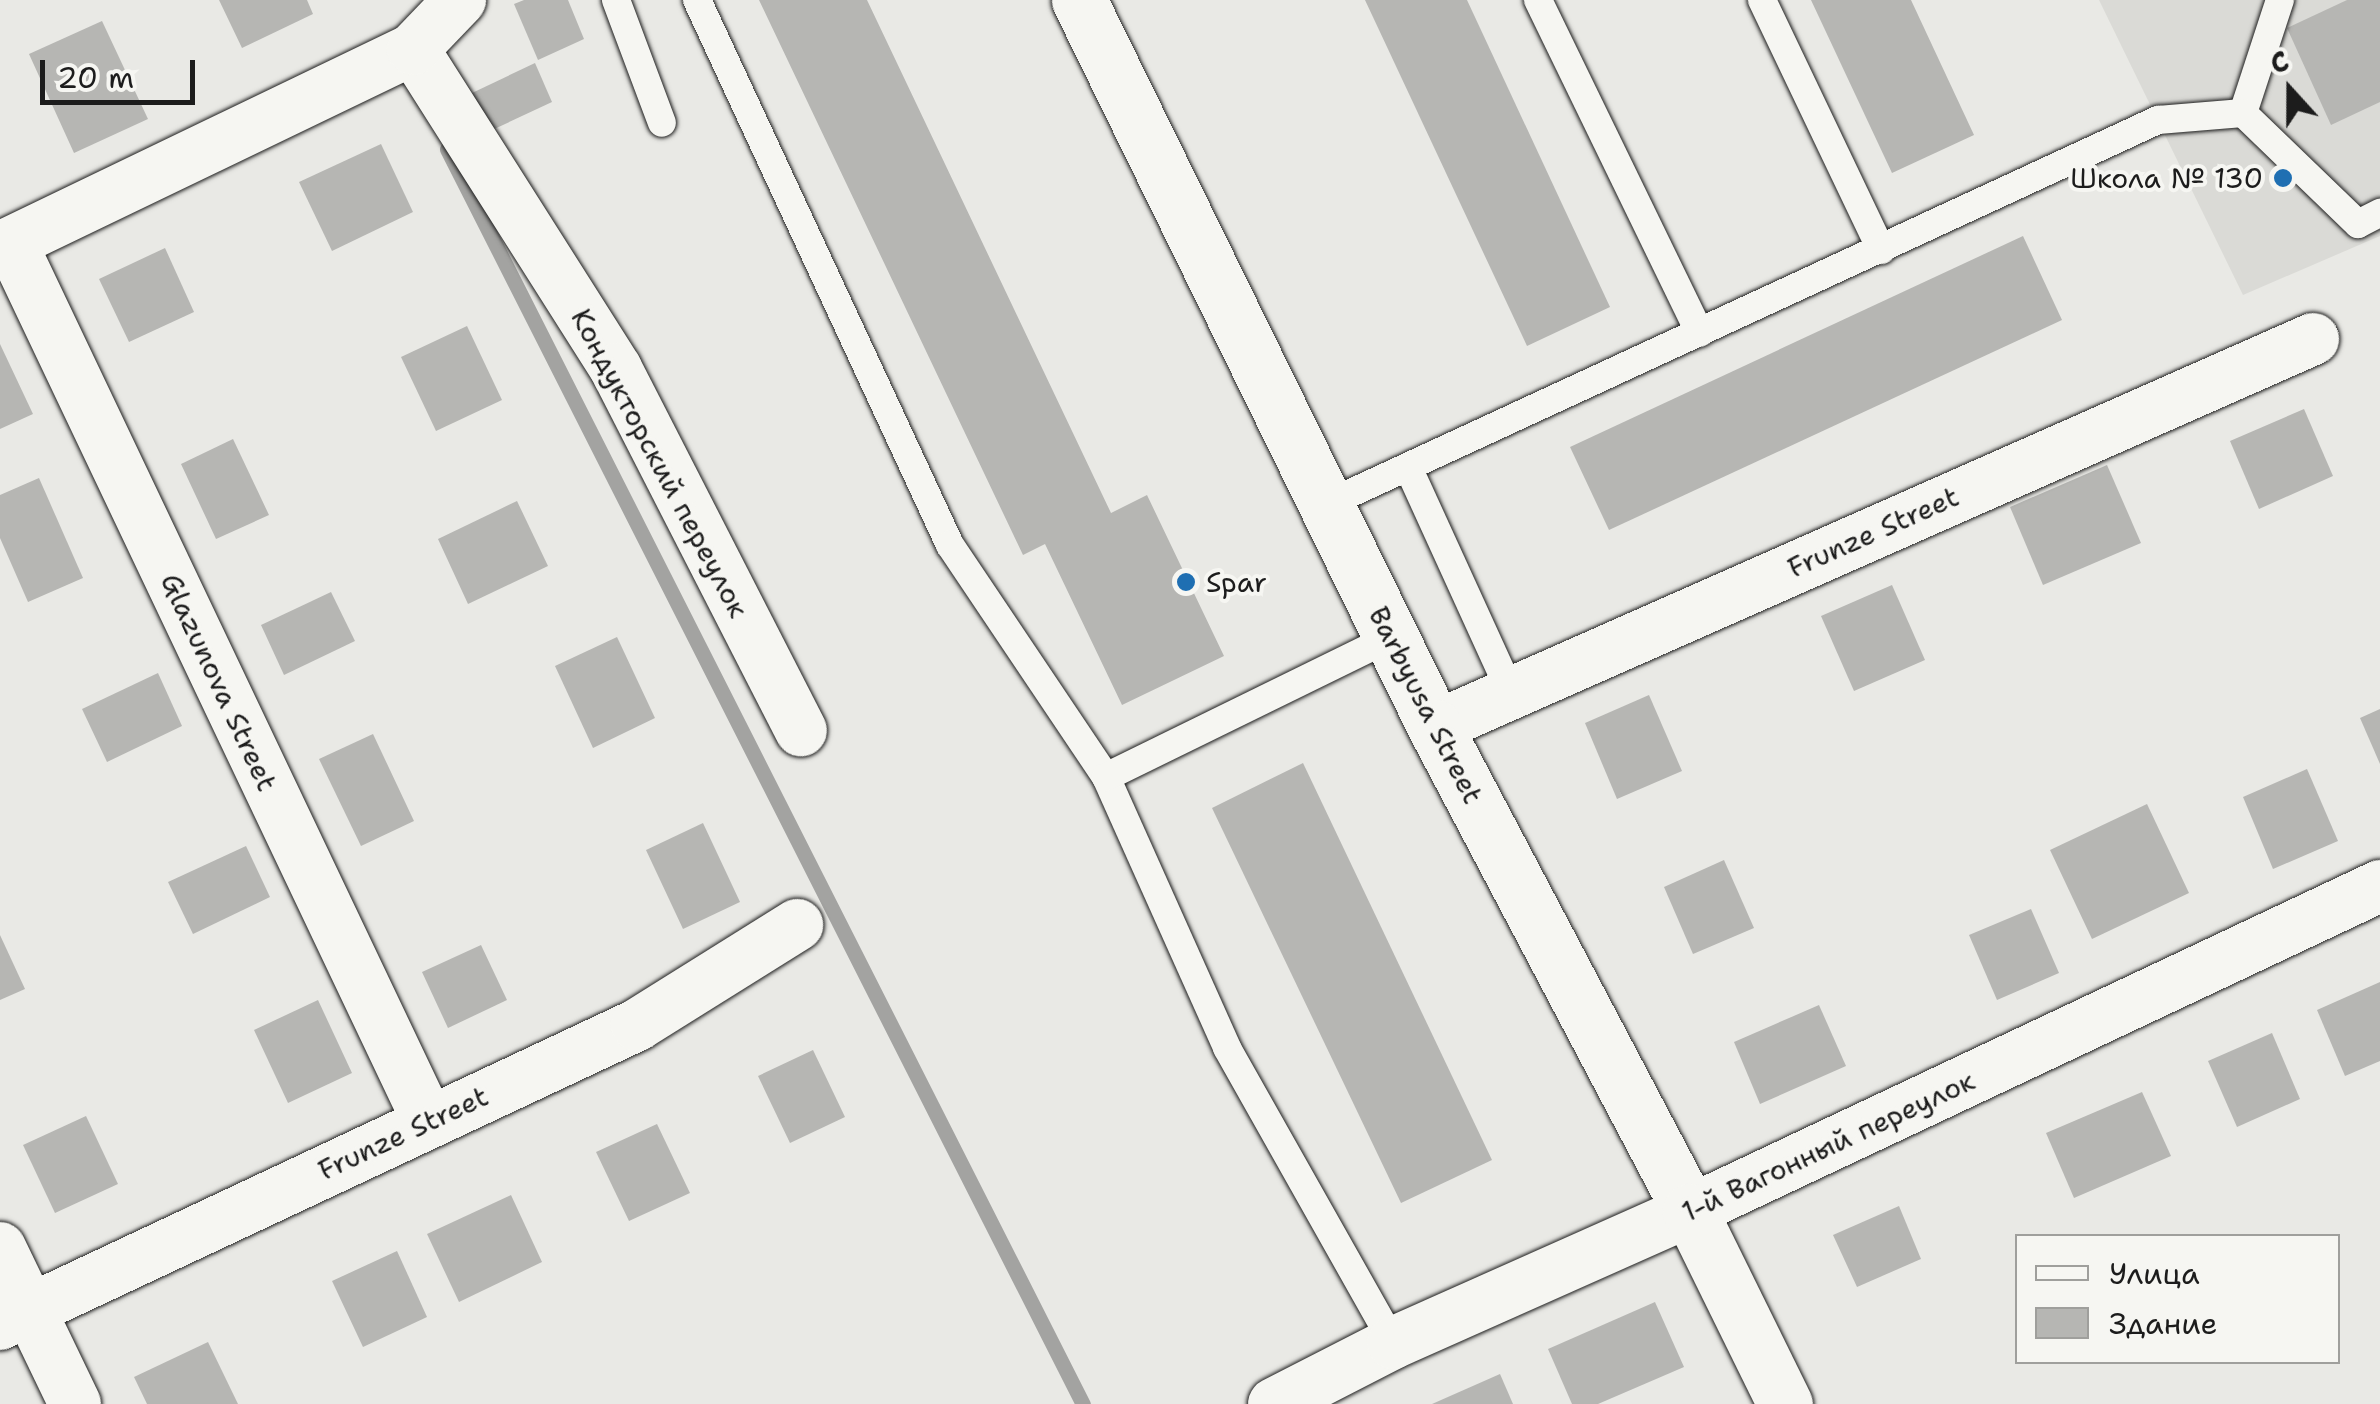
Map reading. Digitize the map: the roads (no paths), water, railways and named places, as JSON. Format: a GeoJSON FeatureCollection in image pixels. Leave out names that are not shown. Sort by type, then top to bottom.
{"type":"FeatureCollection","features":[{"type":"Feature","properties":{"kind":"street","name":"Barbyusa Street"},"geometry":{"type":"LineString","coordinates":[[1079,0],[1435,727],[1690,1211],[1785,1404]]}},
{"type":"Feature","properties":{"kind":"street"},"geometry":{"type":"LineString","coordinates":[[6,245],[437,15]]}},
{"type":"Feature","properties":{"kind":"street","name":"Кондукторский переулок"},"geometry":{"type":"LineString","coordinates":[[437,15],[802,730]]}},
{"type":"Feature","properties":{"kind":"street","name":"Glazunova Street"},"geometry":{"type":"LineString","coordinates":[[6,245],[428,1121]]}},
{"type":"Feature","properties":{"kind":"street","name":"Frunze Street"},"geometry":{"type":"LineString","coordinates":[[1435,727],[2312,339]]}},
{"type":"Feature","properties":{"kind":"street","name":"1-й Вагонный переулок"},"geometry":{"type":"LineString","coordinates":[[1274,1404],[1393,1343],[1690,1211],[2380,886]]}},
{"type":"Feature","properties":{"kind":"street","name":"Frunze Street"},"geometry":{"type":"LineString","coordinates":[[15,1317],[637,1025],[797,925]]}},
{"type":"Feature","properties":{"kind":"street"},"geometry":{"type":"LineString","coordinates":[[0,1248],[15,1317],[75,1404]]}},
{"type":"Feature","properties":{"kind":"lane"},"geometry":{"type":"LineString","coordinates":[[616,0],[662,123]]}},
{"type":"Feature","properties":{"kind":"lane"},"geometry":{"type":"LineString","coordinates":[[697,0],[950,544],[1106,777],[1226,1048],[1393,1343]]}},
{"type":"Feature","properties":{"kind":"lane"},"geometry":{"type":"LineString","coordinates":[[1538,0],[1700,333]]}},
{"type":"Feature","properties":{"kind":"lane"},"geometry":{"type":"LineString","coordinates":[[1762,0],[1881,250]]}},
{"type":"Feature","properties":{"kind":"lane"},"geometry":{"type":"LineString","coordinates":[[2243,113],[2280,0]]}},
{"type":"Feature","properties":{"kind":"lane"},"geometry":{"type":"LineString","coordinates":[[1325,504],[2158,120],[2243,113],[2358,224],[2380,213]]}},
{"type":"Feature","properties":{"kind":"lane"},"geometry":{"type":"LineString","coordinates":[[1408,467],[1511,693]]}},
{"type":"Feature","properties":{"kind":"lane"},"geometry":{"type":"LineString","coordinates":[[1106,777],[1392,638]]}},
{"type":"Feature","properties":{"kind":"waterway"},"geometry":{"type":"LineString","coordinates":[[447,149],[1083,1404]]}},
{"type":"Feature","properties":{"kind":"place","name":"Школа № 130"},"geometry":{"type":"Point","coordinates":[2283,178]}},
{"type":"Feature","properties":{"kind":"place","name":"Spar"},"geometry":{"type":"Point","coordinates":[1186,582]}}]}
